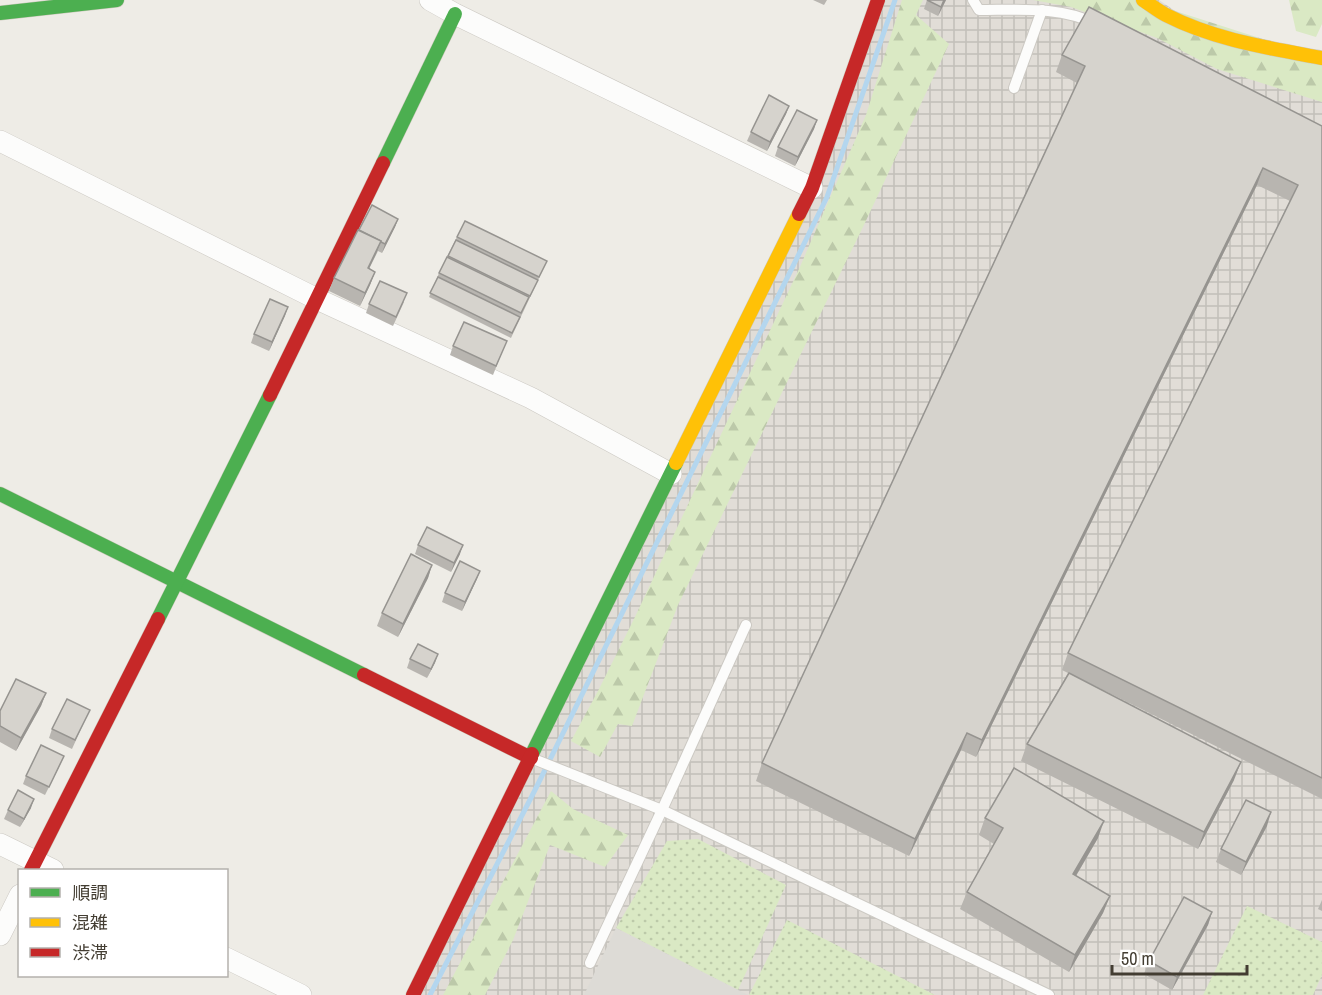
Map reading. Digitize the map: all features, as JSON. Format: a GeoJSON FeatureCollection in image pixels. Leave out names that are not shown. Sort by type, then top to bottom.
{"type":"FeatureCollection","features":[{"type":"Feature","properties":{"kind":"street"},"geometry":{"type":"LineString","coordinates":[[0,13],[117,0]]}},
{"type":"Feature","properties":{"kind":"street"},"geometry":{"type":"LineString","coordinates":[[430,0],[812,188]]}},
{"type":"Feature","properties":{"kind":"street"},"geometry":{"type":"LineString","coordinates":[[413,995],[812,188],[878,0]]}},
{"type":"Feature","properties":{"kind":"street"},"geometry":{"type":"LineString","coordinates":[[1143,0],[1166,15],[1206,32],[1248,44],[1322,58]]}},
{"type":"Feature","properties":{"kind":"street"},"geometry":{"type":"LineString","coordinates":[[0,844],[40,867],[177,581],[455,14]]}},
{"type":"Feature","properties":{"kind":"street"},"geometry":{"type":"LineString","coordinates":[[0,141],[317,299],[531,398],[671,474]]}},
{"type":"Feature","properties":{"kind":"street"},"geometry":{"type":"LineString","coordinates":[[0,494],[531,758]]}},
{"type":"Feature","properties":{"kind":"street"},"geometry":{"type":"LineString","coordinates":[[0,935],[18,899]]}},
{"type":"Feature","properties":{"kind":"street"},"geometry":{"type":"LineString","coordinates":[[228,959],[301,995]]}},
{"type":"Feature","properties":{"kind":"lane"},"geometry":{"type":"LineString","coordinates":[[973,0],[979,10],[1042,10],[1084,18],[1105,28]]}},
{"type":"Feature","properties":{"kind":"lane"},"geometry":{"type":"LineString","coordinates":[[1014,88],[1042,10]]}},
{"type":"Feature","properties":{"kind":"lane"},"geometry":{"type":"LineString","coordinates":[[590,963],[746,626]]}},
{"type":"Feature","properties":{"kind":"lane"},"geometry":{"type":"LineString","coordinates":[[531,758],[662,810],[1049,995]]}},
{"type":"Feature","properties":{"kind":"shaded area"},"geometry":{"type":"Polygon","coordinates":[[[879,0],[1159,0],[1206,32],[1322,55],[1322,995],[419,995],[812,188],[879,0]]]}},
{"type":"Feature","properties":{"kind":"shaded area"},"geometry":{"type":"Polygon","coordinates":[[[616,928],[748,995],[584,995],[616,928]]]}},
{"type":"Feature","properties":{"kind":"green space"},"geometry":{"type":"Polygon","coordinates":[[[902,0],[923,0],[916,15],[949,44],[863,227],[678,605],[632,726],[618,724],[600,757],[571,741],[634,619],[799,269],[866,115],[902,0]]]}},
{"type":"Feature","properties":{"kind":"green space"},"geometry":{"type":"Polygon","coordinates":[[[1033,0],[1141,0],[1322,58],[1322,102],[1217,69],[1157,38],[1071,7],[1033,0]]]}},
{"type":"Feature","properties":{"kind":"green space"},"geometry":{"type":"Polygon","coordinates":[[[1289,0],[1322,0],[1322,24],[1316,37],[1296,31],[1289,0]]]}},
{"type":"Feature","properties":{"kind":"green space"},"geometry":{"type":"Polygon","coordinates":[[[551,791],[573,809],[628,835],[605,867],[550,845],[513,940],[485,995],[443,995],[551,791]]]}},
{"type":"Feature","properties":{"kind":"green space"},"geometry":{"type":"Polygon","coordinates":[[[698,839],[786,885],[738,990],[616,928],[667,841],[698,839]]]}},
{"type":"Feature","properties":{"kind":"green space"},"geometry":{"type":"Polygon","coordinates":[[[1247,906],[1322,942],[1322,975],[1313,995],[1203,995],[1247,906]]]}},
{"type":"Feature","properties":{"kind":"green space"},"geometry":{"type":"Polygon","coordinates":[[[787,920],[935,995],[749,995],[787,920]]]}},
{"type":"Feature","properties":{"kind":"building"},"geometry":{"type":"Polygon","coordinates":[[[927,0],[944,0],[941,7],[927,0]]]}},
{"type":"Feature","properties":{"kind":"building"},"geometry":{"type":"Polygon","coordinates":[[[1089,7],[1322,126],[1322,778],[1068,653],[1298,185],[1263,168],[982,740],[967,733],[915,839],[762,763],[1085,66],[1062,55],[1089,7]]]}},
{"type":"Feature","properties":{"kind":"building"},"geometry":{"type":"Polygon","coordinates":[[[769,95],[789,106],[770,142],[751,132],[769,95]]]}},
{"type":"Feature","properties":{"kind":"building"},"geometry":{"type":"Polygon","coordinates":[[[797,110],[817,120],[798,157],[778,147],[797,110]]]}},
{"type":"Feature","properties":{"kind":"building"},"geometry":{"type":"Polygon","coordinates":[[[372,205],[398,219],[385,244],[359,230],[372,205]]]}},
{"type":"Feature","properties":{"kind":"building"},"geometry":{"type":"Polygon","coordinates":[[[465,221],[547,261],[539,277],[457,237],[465,221]]]}},
{"type":"Feature","properties":{"kind":"building"},"geometry":{"type":"Polygon","coordinates":[[[358,230],[381,241],[368,268],[375,272],[365,293],[334,278],[358,230]]]}},
{"type":"Feature","properties":{"kind":"building"},"geometry":{"type":"Polygon","coordinates":[[[456,240],[538,280],[530,296],[448,256],[456,240]]]}},
{"type":"Feature","properties":{"kind":"building"},"geometry":{"type":"Polygon","coordinates":[[[447,257],[529,297],[521,313],[439,273],[447,257]]]}},
{"type":"Feature","properties":{"kind":"building"},"geometry":{"type":"Polygon","coordinates":[[[438,277],[520,317],[512,333],[430,293],[438,277]]]}},
{"type":"Feature","properties":{"kind":"building"},"geometry":{"type":"Polygon","coordinates":[[[380,281],[407,293],[396,317],[369,304],[380,281]]]}},
{"type":"Feature","properties":{"kind":"building"},"geometry":{"type":"Polygon","coordinates":[[[270,299],[288,307],[272,342],[254,334],[270,299]]]}},
{"type":"Feature","properties":{"kind":"building"},"geometry":{"type":"Polygon","coordinates":[[[464,322],[507,341],[496,366],[453,346],[464,322]]]}},
{"type":"Feature","properties":{"kind":"building"},"geometry":{"type":"Polygon","coordinates":[[[427,527],[463,545],[454,563],[418,545],[427,527]]]}},
{"type":"Feature","properties":{"kind":"building"},"geometry":{"type":"Polygon","coordinates":[[[411,554],[432,565],[403,624],[382,613],[411,554]]]}},
{"type":"Feature","properties":{"kind":"building"},"geometry":{"type":"Polygon","coordinates":[[[460,561],[480,571],[465,602],[445,593],[460,561]]]}},
{"type":"Feature","properties":{"kind":"building"},"geometry":{"type":"Polygon","coordinates":[[[418,644],[438,654],[431,669],[410,659],[418,644]]]}},
{"type":"Feature","properties":{"kind":"building"},"geometry":{"type":"Polygon","coordinates":[[[1069,673],[1241,762],[1204,832],[1027,744],[1069,673]]]}},
{"type":"Feature","properties":{"kind":"building"},"geometry":{"type":"Polygon","coordinates":[[[16,679],[46,693],[21,738],[0,726],[0,711],[16,679]]]}},
{"type":"Feature","properties":{"kind":"building"},"geometry":{"type":"Polygon","coordinates":[[[67,699],[90,710],[75,740],[52,729],[67,699]]]}},
{"type":"Feature","properties":{"kind":"building"},"geometry":{"type":"Polygon","coordinates":[[[41,745],[64,756],[49,787],[26,776],[41,745]]]}},
{"type":"Feature","properties":{"kind":"building"},"geometry":{"type":"Polygon","coordinates":[[[1014,768],[1104,821],[1073,874],[1110,896],[1075,955],[967,892],[1003,828],[985,818],[1014,768]]]}},
{"type":"Feature","properties":{"kind":"building"},"geometry":{"type":"Polygon","coordinates":[[[18,790],[34,799],[24,819],[8,810],[18,790]]]}},
{"type":"Feature","properties":{"kind":"building"},"geometry":{"type":"Polygon","coordinates":[[[1246,800],[1271,812],[1246,862],[1221,849],[1246,800]]]}},
{"type":"Feature","properties":{"kind":"building"},"geometry":{"type":"Polygon","coordinates":[[[1184,897],[1212,912],[1177,977],[1149,961],[1184,897]]]}},
{"type":"Feature","properties":{"kind":"waterway"},"geometry":{"type":"LineString","coordinates":[[430,995],[536,788],[827,197],[895,0]]}},
{"type":"Feature","properties":{"kind":"traffic: fast"},"geometry":{"type":"LineString","coordinates":[[0,13],[117,0]]}},
{"type":"Feature","properties":{"kind":"traffic: fast"},"geometry":{"type":"LineString","coordinates":[[383,163],[455,14]]}},
{"type":"Feature","properties":{"kind":"traffic: fast"},"geometry":{"type":"LineString","coordinates":[[158,619],[270,395]]}},
{"type":"Feature","properties":{"kind":"traffic: fast"},"geometry":{"type":"LineString","coordinates":[[532,754],[676,463]]}},
{"type":"Feature","properties":{"kind":"traffic: fast"},"geometry":{"type":"LineString","coordinates":[[0,494],[364,675]]}},
{"type":"Feature","properties":{"kind":"traffic: slow"},"geometry":{"type":"LineString","coordinates":[[1143,0],[1166,15],[1204,31],[1242,42],[1322,58]]}},
{"type":"Feature","properties":{"kind":"traffic: slow"},"geometry":{"type":"LineString","coordinates":[[676,463],[799,214]]}},
{"type":"Feature","properties":{"kind":"traffic: jam"},"geometry":{"type":"LineString","coordinates":[[799,214],[812,188],[878,0]]}},
{"type":"Feature","properties":{"kind":"traffic: jam"},"geometry":{"type":"LineString","coordinates":[[270,395],[383,163]]}},
{"type":"Feature","properties":{"kind":"traffic: jam"},"geometry":{"type":"LineString","coordinates":[[32,869],[158,619]]}},
{"type":"Feature","properties":{"kind":"traffic: jam"},"geometry":{"type":"LineString","coordinates":[[364,675],[531,758]]}},
{"type":"Feature","properties":{"kind":"traffic: jam"},"geometry":{"type":"LineString","coordinates":[[413,995],[532,754]]}}]}
